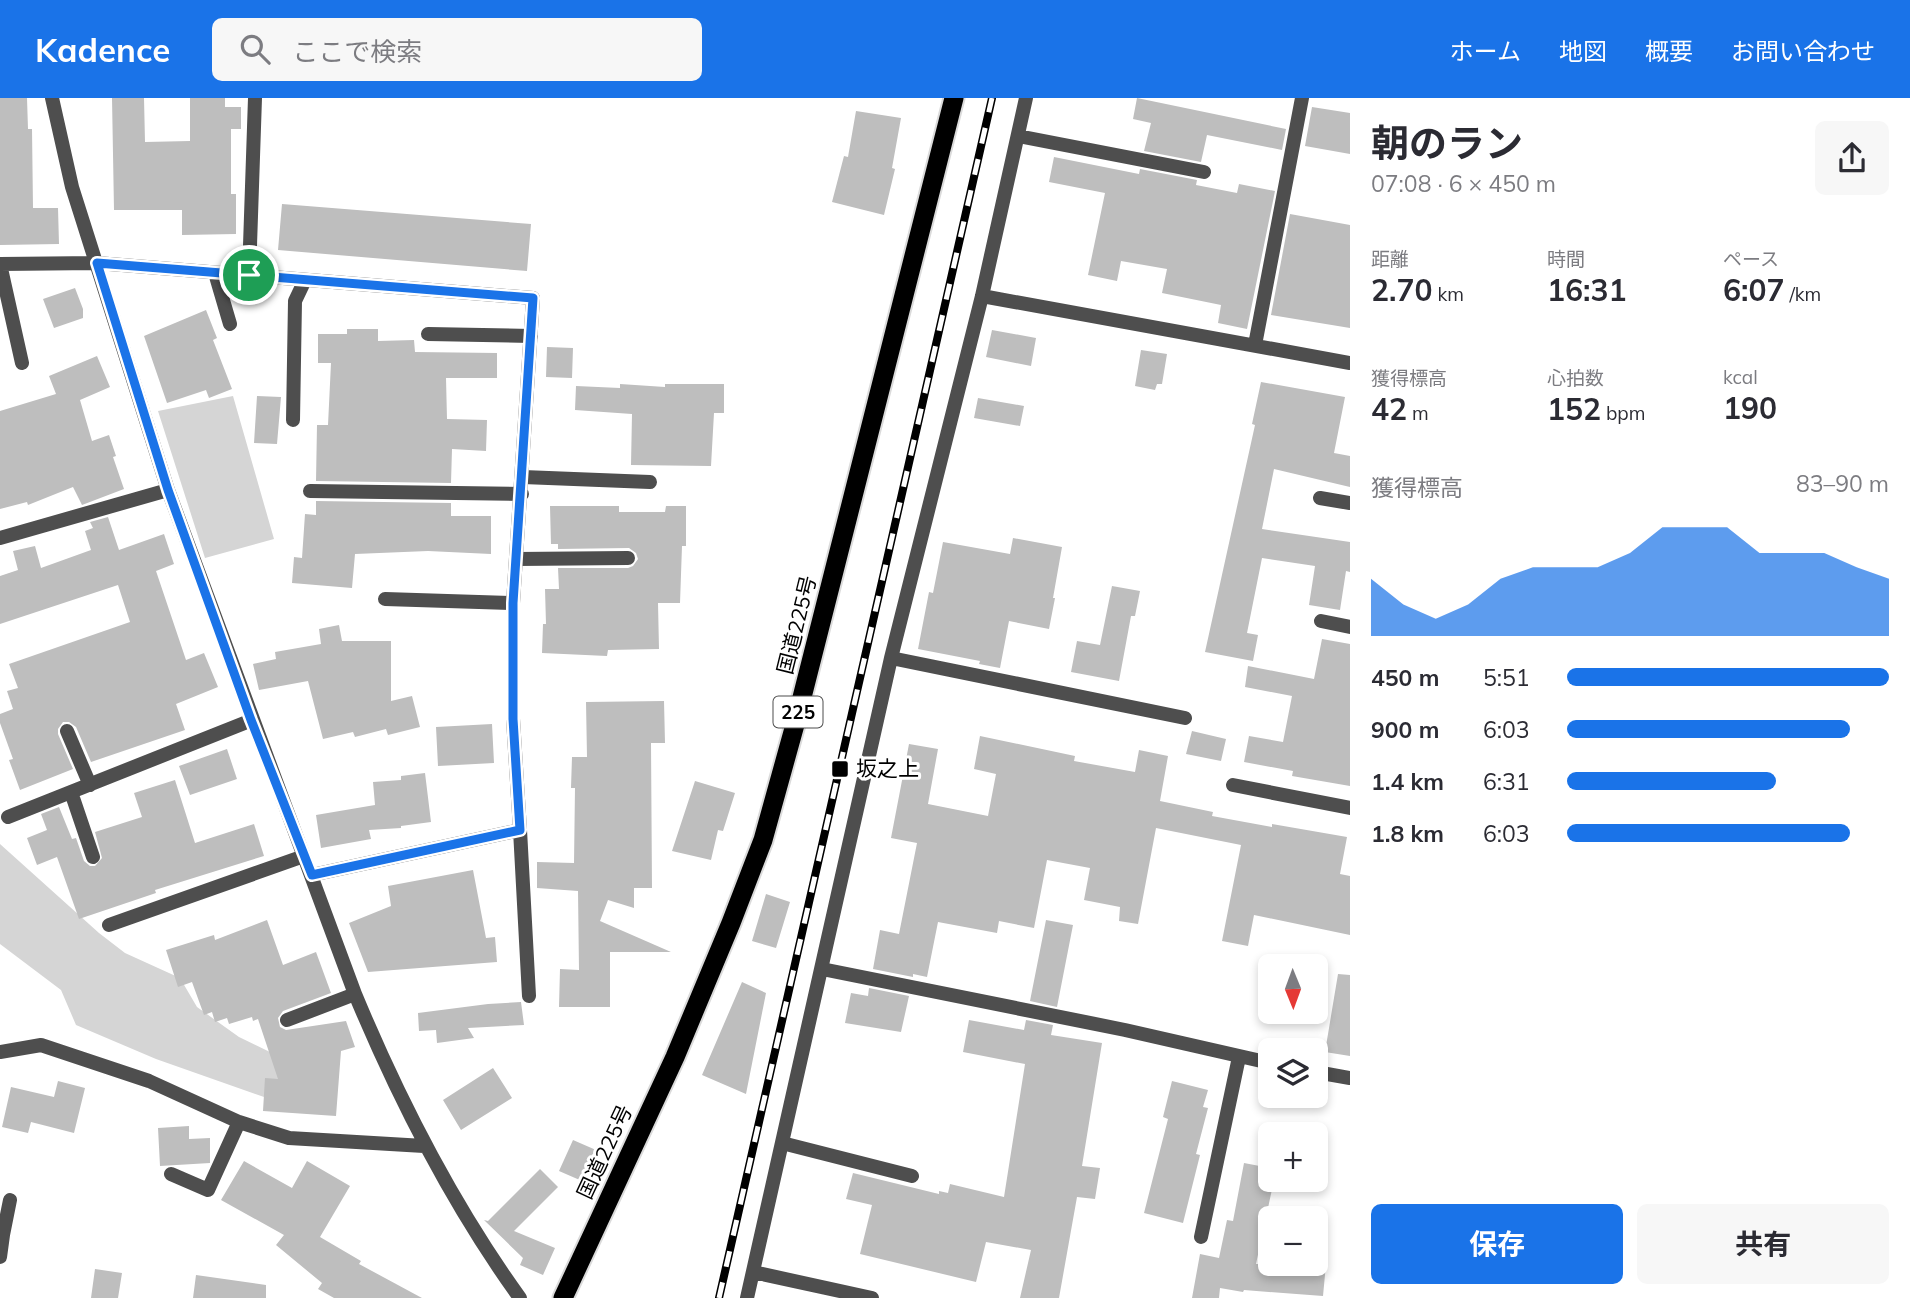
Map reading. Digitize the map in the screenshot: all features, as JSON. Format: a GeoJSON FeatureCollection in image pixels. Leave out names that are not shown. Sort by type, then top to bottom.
{"type":"FeatureCollection","features":[{"type":"Feature","properties":{"kind":"highway","name":"国道225号"},"geometry":{"type":"LineString","coordinates":[[563,1298],[675,1057],[732,923],[763,840],[793,733],[954,98]]}},
{"type":"Feature","properties":{"kind":"street"},"geometry":{"type":"LineString","coordinates":[[52,98],[72,187],[168,490],[355,995],[386,1069],[424,1146],[490,1256],[520,1298]]}},
{"type":"Feature","properties":{"kind":"street"},"geometry":{"type":"LineString","coordinates":[[249,275],[255,98]]}},
{"type":"Feature","properties":{"kind":"street"},"geometry":{"type":"LineString","coordinates":[[747,1298],[891,658],[982,296],[1026,98]]}},
{"type":"Feature","properties":{"kind":"street"},"geometry":{"type":"LineString","coordinates":[[1255,345],[1302,98]]}},
{"type":"Feature","properties":{"kind":"street"},"geometry":{"type":"LineString","coordinates":[[1018,136],[1204,172]]}},
{"type":"Feature","properties":{"kind":"street"},"geometry":{"type":"LineString","coordinates":[[22,363],[0,264],[97,263],[533,298],[513,603],[513,719],[529,996]]}},
{"type":"Feature","properties":{"kind":"street"},"geometry":{"type":"LineString","coordinates":[[215,273],[230,324]]}},
{"type":"Feature","properties":{"kind":"street"},"geometry":{"type":"LineString","coordinates":[[293,421],[295,301],[305,280]]}},
{"type":"Feature","properties":{"kind":"street"},"geometry":{"type":"LineString","coordinates":[[982,296],[1350,363]]}},
{"type":"Feature","properties":{"kind":"street"},"geometry":{"type":"LineString","coordinates":[[428,334],[531,336]]}},
{"type":"Feature","properties":{"kind":"street"},"geometry":{"type":"LineString","coordinates":[[523,477],[650,482]]}},
{"type":"Feature","properties":{"kind":"street"},"geometry":{"type":"LineString","coordinates":[[0,538],[168,490]]}},
{"type":"Feature","properties":{"kind":"street"},"geometry":{"type":"LineString","coordinates":[[310,491],[522,494]]}},
{"type":"Feature","properties":{"kind":"street"},"geometry":{"type":"LineString","coordinates":[[1320,498],[1350,503]]}},
{"type":"Feature","properties":{"kind":"street"},"geometry":{"type":"LineString","coordinates":[[517,559],[628,558]]}},
{"type":"Feature","properties":{"kind":"street"},"geometry":{"type":"LineString","coordinates":[[385,598],[513,603]]}},
{"type":"Feature","properties":{"kind":"street"},"geometry":{"type":"LineString","coordinates":[[1321,621],[1350,627]]}},
{"type":"Feature","properties":{"kind":"street"},"geometry":{"type":"LineString","coordinates":[[891,658],[1185,718]]}},
{"type":"Feature","properties":{"kind":"street"},"geometry":{"type":"LineString","coordinates":[[8,817],[251,720]]}},
{"type":"Feature","properties":{"kind":"street"},"geometry":{"type":"LineString","coordinates":[[67,731],[90,785]]}},
{"type":"Feature","properties":{"kind":"street"},"geometry":{"type":"LineString","coordinates":[[1233,785],[1350,808]]}},
{"type":"Feature","properties":{"kind":"street"},"geometry":{"type":"LineString","coordinates":[[71,792],[93,857]]}},
{"type":"Feature","properties":{"kind":"street"},"geometry":{"type":"LineString","coordinates":[[312,875],[520,830]]}},
{"type":"Feature","properties":{"kind":"street"},"geometry":{"type":"LineString","coordinates":[[109,925],[304,856]]}},
{"type":"Feature","properties":{"kind":"street"},"geometry":{"type":"LineString","coordinates":[[822,970],[1111,1027],[1258,1061]]}},
{"type":"Feature","properties":{"kind":"street"},"geometry":{"type":"LineString","coordinates":[[287,1020],[355,995]]}},
{"type":"Feature","properties":{"kind":"street"},"geometry":{"type":"LineString","coordinates":[[0,1052],[41,1045],[149,1081],[239,1122],[289,1138],[424,1146]]}},
{"type":"Feature","properties":{"kind":"street"},"geometry":{"type":"LineString","coordinates":[[1201,1237],[1239,1057]]}},
{"type":"Feature","properties":{"kind":"street"},"geometry":{"type":"LineString","coordinates":[[1328,1074],[1350,1078]]}},
{"type":"Feature","properties":{"kind":"street"},"geometry":{"type":"LineString","coordinates":[[171,1174],[208,1190],[239,1122]]}},
{"type":"Feature","properties":{"kind":"street"},"geometry":{"type":"LineString","coordinates":[[782,1143],[912,1176]]}},
{"type":"Feature","properties":{"kind":"street"},"geometry":{"type":"LineString","coordinates":[[0,1257],[10,1200]]}},
{"type":"Feature","properties":{"kind":"street"},"geometry":{"type":"LineString","coordinates":[[753,1272],[872,1298]]}},
{"type":"Feature","properties":{"kind":"shaded area"},"geometry":{"type":"Polygon","coordinates":[[[233,396],[274,539],[205,558],[158,411],[233,396]]]}},
{"type":"Feature","properties":{"kind":"shaded area"},"geometry":{"type":"Polygon","coordinates":[[[0,844],[125,953],[180,978],[197,1007],[239,1037],[274,1054],[282,1077],[264,1097],[156,1059],[76,1025],[61,990],[0,944],[0,844]]]}},
{"type":"Feature","properties":{"kind":"building"},"geometry":{"type":"Polygon","coordinates":[[[0,98],[27,98],[28,129],[32,129],[33,208],[58,208],[59,244],[0,245],[0,98]]]}},
{"type":"Feature","properties":{"kind":"building"},"geometry":{"type":"Polygon","coordinates":[[[112,98],[144,98],[145,142],[190,141],[190,98],[225,98],[225,107],[241,107],[241,129],[231,129],[231,194],[236,194],[236,234],[182,235],[182,210],[114,210],[112,98]]]}},
{"type":"Feature","properties":{"kind":"building"},"geometry":{"type":"Polygon","coordinates":[[[1137,98],[1286,129],[1282,150],[1207,135],[1201,162],[1144,151],[1151,123],[1133,119],[1137,98]]]}},
{"type":"Feature","properties":{"kind":"building"},"geometry":{"type":"Polygon","coordinates":[[[1312,107],[1350,113],[1350,154],[1305,146],[1312,107]]]}},
{"type":"Feature","properties":{"kind":"building"},"geometry":{"type":"Polygon","coordinates":[[[856,111],[901,118],[892,168],[895,169],[884,215],[832,202],[844,156],[848,157],[856,111]]]}},
{"type":"Feature","properties":{"kind":"building"},"geometry":{"type":"Polygon","coordinates":[[[1054,157],[1139,174],[1140,169],[1197,180],[1196,185],[1237,193],[1239,184],[1275,191],[1247,329],[1218,323],[1221,305],[1162,293],[1167,269],[1121,261],[1117,281],[1088,275],[1105,193],[1049,182],[1054,157]]]}},
{"type":"Feature","properties":{"kind":"building"},"geometry":{"type":"Polygon","coordinates":[[[282,204],[531,224],[527,271],[278,250],[282,204]]]}},
{"type":"Feature","properties":{"kind":"building"},"geometry":{"type":"Polygon","coordinates":[[[1290,214],[1350,225],[1350,328],[1271,315],[1290,214]]]}},
{"type":"Feature","properties":{"kind":"building"},"geometry":{"type":"Polygon","coordinates":[[[75,288],[83,309],[83,318],[54,328],[43,299],[75,288]]]}},
{"type":"Feature","properties":{"kind":"building"},"geometry":{"type":"Polygon","coordinates":[[[206,310],[217,338],[213,340],[232,389],[209,398],[206,390],[167,403],[144,336],[206,310]]]}},
{"type":"Feature","properties":{"kind":"building"},"geometry":{"type":"Polygon","coordinates":[[[347,329],[378,329],[378,341],[414,340],[415,352],[497,353],[497,378],[446,378],[447,419],[487,420],[486,451],[452,449],[451,483],[316,481],[317,425],[328,425],[331,363],[318,363],[318,334],[347,334],[347,329]]]}},
{"type":"Feature","properties":{"kind":"building"},"geometry":{"type":"Polygon","coordinates":[[[992,330],[1036,338],[1031,366],[986,357],[992,330]]]}},
{"type":"Feature","properties":{"kind":"building"},"geometry":{"type":"Polygon","coordinates":[[[547,347],[573,348],[572,378],[546,377],[547,347]]]}},
{"type":"Feature","properties":{"kind":"building"},"geometry":{"type":"Polygon","coordinates":[[[1141,350],[1167,354],[1162,384],[1157,384],[1155,390],[1135,386],[1141,350]]]}},
{"type":"Feature","properties":{"kind":"building"},"geometry":{"type":"Polygon","coordinates":[[[97,356],[110,387],[80,400],[92,441],[109,435],[124,489],[82,505],[73,487],[28,505],[27,502],[0,509],[0,411],[56,394],[49,376],[97,356]]]}},
{"type":"Feature","properties":{"kind":"building"},"geometry":{"type":"Polygon","coordinates":[[[1261,382],[1345,397],[1334,453],[1350,456],[1350,487],[1274,469],[1262,529],[1350,542],[1350,572],[1346,571],[1340,610],[1309,605],[1315,566],[1262,558],[1247,633],[1258,635],[1253,661],[1205,652],[1255,425],[1252,424],[1261,382]]]}},
{"type":"Feature","properties":{"kind":"building"},"geometry":{"type":"Polygon","coordinates":[[[620,384],[665,387],[665,384],[724,384],[724,413],[714,413],[711,466],[631,465],[632,414],[575,410],[576,386],[620,388],[620,384]]]}},
{"type":"Feature","properties":{"kind":"building"},"geometry":{"type":"Polygon","coordinates":[[[257,396],[281,397],[277,444],[254,443],[257,396]]]}},
{"type":"Feature","properties":{"kind":"building"},"geometry":{"type":"Polygon","coordinates":[[[978,398],[1024,406],[1020,426],[974,418],[978,398]]]}},
{"type":"Feature","properties":{"kind":"building"},"geometry":{"type":"Polygon","coordinates":[[[316,501],[451,503],[451,516],[491,516],[491,554],[428,551],[355,554],[352,588],[292,583],[294,557],[302,558],[305,514],[316,515],[316,501]]]}},
{"type":"Feature","properties":{"kind":"building"},"geometry":{"type":"Polygon","coordinates":[[[550,506],[619,506],[619,512],[665,512],[666,506],[686,506],[686,546],[682,546],[680,603],[658,603],[659,649],[608,650],[607,656],[542,653],[543,624],[546,624],[545,589],[559,589],[558,568],[628,568],[638,559],[636,553],[629,548],[558,549],[558,544],[551,544],[550,506]]]}},
{"type":"Feature","properties":{"kind":"building"},"geometry":{"type":"Polygon","coordinates":[[[108,517],[119,550],[164,534],[174,564],[156,571],[186,660],[204,653],[218,687],[176,704],[185,730],[91,762],[76,727],[69,722],[63,722],[58,734],[73,769],[20,790],[9,760],[13,759],[0,723],[0,714],[13,709],[7,691],[18,688],[9,664],[130,622],[118,585],[0,624],[0,576],[18,570],[13,551],[35,546],[41,568],[91,550],[85,531],[93,528],[90,522],[108,517]]]}},
{"type":"Feature","properties":{"kind":"building"},"geometry":{"type":"Polygon","coordinates":[[[1013,538],[1062,547],[1049,629],[1009,621],[1000,668],[979,664],[980,661],[918,649],[929,592],[933,593],[943,542],[1010,554],[1013,538]]]}},
{"type":"Feature","properties":{"kind":"building"},"geometry":{"type":"Polygon","coordinates":[[[1112,586],[1140,591],[1135,616],[1131,616],[1119,681],[1071,672],[1077,641],[1100,645],[1112,586]]]}},
{"type":"Feature","properties":{"kind":"building"},"geometry":{"type":"Polygon","coordinates":[[[339,625],[342,641],[391,641],[391,701],[412,696],[420,727],[388,735],[386,729],[355,737],[353,732],[323,739],[308,681],[259,690],[253,664],[276,659],[275,652],[321,644],[319,629],[339,625]]]}},
{"type":"Feature","properties":{"kind":"building"},"geometry":{"type":"Polygon","coordinates":[[[1322,639],[1350,644],[1350,786],[1292,776],[1293,771],[1244,762],[1249,736],[1283,742],[1292,696],[1245,687],[1248,666],[1314,679],[1322,639]]]}},
{"type":"Feature","properties":{"kind":"building"},"geometry":{"type":"Polygon","coordinates":[[[664,701],[665,743],[651,743],[652,888],[634,888],[634,908],[608,900],[600,921],[671,952],[610,952],[610,1007],[559,1007],[560,969],[579,970],[578,891],[537,888],[537,862],[574,863],[575,788],[571,788],[572,757],[587,757],[586,702],[664,701]]]}},
{"type":"Feature","properties":{"kind":"building"},"geometry":{"type":"Polygon","coordinates":[[[492,724],[494,763],[438,766],[436,727],[492,724]]]}},
{"type":"Feature","properties":{"kind":"building"},"geometry":{"type":"Polygon","coordinates":[[[1192,731],[1226,739],[1221,761],[1186,754],[1192,731]]]}},
{"type":"Feature","properties":{"kind":"building"},"geometry":{"type":"Polygon","coordinates":[[[980,736],[1075,756],[1074,761],[1135,772],[1139,750],[1168,756],[1160,801],[1213,812],[1212,816],[1347,837],[1340,874],[1350,876],[1350,935],[1254,915],[1248,946],[1222,941],[1241,845],[1156,828],[1138,924],[1119,921],[1120,907],[1084,900],[1090,868],[1047,860],[1034,928],[999,921],[997,933],[938,922],[927,977],[873,969],[880,930],[899,934],[917,843],[891,838],[909,744],[938,749],[928,804],[988,816],[996,774],[974,769],[980,736]]]}},
{"type":"Feature","properties":{"kind":"building"},"geometry":{"type":"Polygon","coordinates":[[[227,749],[237,779],[190,795],[179,766],[227,749]]]}},
{"type":"Feature","properties":{"kind":"building"},"geometry":{"type":"Polygon","coordinates":[[[425,773],[431,822],[401,828],[369,830],[371,839],[321,848],[316,815],[375,805],[373,782],[401,780],[401,776],[425,773]]]}},
{"type":"Feature","properties":{"kind":"building"},"geometry":{"type":"Polygon","coordinates":[[[175,780],[195,843],[254,824],[264,856],[155,890],[156,893],[79,919],[57,857],[37,865],[27,838],[47,830],[41,814],[59,807],[72,839],[76,838],[84,861],[95,866],[102,858],[95,832],[142,817],[134,793],[175,780]]]}},
{"type":"Feature","properties":{"kind":"building"},"geometry":{"type":"Polygon","coordinates":[[[695,781],[735,793],[723,831],[718,830],[711,860],[672,851],[695,781]]]}},
{"type":"Feature","properties":{"kind":"building"},"geometry":{"type":"Polygon","coordinates":[[[473,870],[486,938],[495,937],[497,962],[368,972],[349,923],[391,906],[388,886],[473,870]]]}},
{"type":"Feature","properties":{"kind":"building"},"geometry":{"type":"Polygon","coordinates":[[[766,894],[790,902],[776,948],[752,941],[766,894]]]}},
{"type":"Feature","properties":{"kind":"building"},"geometry":{"type":"Polygon","coordinates":[[[267,920],[283,965],[316,952],[331,993],[283,1011],[278,1018],[280,1027],[286,1030],[346,1021],[355,1047],[341,1051],[336,1116],[263,1111],[265,1078],[278,1079],[258,1019],[253,1021],[252,1017],[229,1024],[227,1018],[215,1022],[212,1012],[204,1015],[192,982],[178,987],[166,950],[214,935],[215,940],[267,920]]]}},
{"type":"Feature","properties":{"kind":"building"},"geometry":{"type":"Polygon","coordinates":[[[1046,920],[1073,925],[1057,1007],[1030,1001],[1046,920]]]}},
{"type":"Feature","properties":{"kind":"building"},"geometry":{"type":"Polygon","coordinates":[[[1338,974],[1350,975],[1350,1056],[1328,1052],[1327,1038],[1338,974]]]}},
{"type":"Feature","properties":{"kind":"building"},"geometry":{"type":"Polygon","coordinates":[[[742,982],[766,993],[746,1094],[702,1075],[742,982]]]}},
{"type":"Feature","properties":{"kind":"building"},"geometry":{"type":"Polygon","coordinates":[[[869,988],[909,996],[901,1032],[845,1023],[851,993],[868,996],[869,988]]]}},
{"type":"Feature","properties":{"kind":"building"},"geometry":{"type":"Polygon","coordinates":[[[521,1002],[524,1025],[468,1028],[474,1038],[437,1043],[436,1030],[419,1031],[418,1013],[521,1002]]]}},
{"type":"Feature","properties":{"kind":"building"},"geometry":{"type":"Polygon","coordinates":[[[969,1020],[1024,1030],[1026,1020],[1053,1025],[1051,1035],[1102,1043],[1082,1166],[1100,1168],[1095,1199],[1077,1197],[1059,1298],[1020,1298],[1031,1250],[986,1242],[976,1282],[860,1254],[872,1205],[846,1199],[853,1173],[939,1194],[939,1191],[948,1193],[950,1184],[1004,1197],[1025,1064],[963,1052],[969,1020]]]}},
{"type":"Feature","properties":{"kind":"building"},"geometry":{"type":"Polygon","coordinates":[[[493,1068],[512,1098],[461,1130],[443,1100],[493,1068]]]}},
{"type":"Feature","properties":{"kind":"building"},"geometry":{"type":"Polygon","coordinates":[[[58,1081],[85,1088],[74,1133],[31,1122],[28,1133],[2,1127],[11,1087],[54,1097],[58,1081]]]}},
{"type":"Feature","properties":{"kind":"building"},"geometry":{"type":"Polygon","coordinates":[[[1172,1081],[1208,1090],[1203,1107],[1208,1108],[1196,1154],[1200,1155],[1183,1223],[1144,1213],[1168,1119],[1163,1117],[1172,1081]]]}},
{"type":"Feature","properties":{"kind":"building"},"geometry":{"type":"Polygon","coordinates":[[[189,1126],[189,1139],[210,1138],[210,1163],[160,1166],[158,1128],[189,1126]]]}},
{"type":"Feature","properties":{"kind":"building"},"geometry":{"type":"Polygon","coordinates":[[[573,1140],[596,1150],[582,1181],[559,1171],[573,1140]]]}},
{"type":"Feature","properties":{"kind":"building"},"geometry":{"type":"Polygon","coordinates":[[[244,1161],[292,1188],[307,1161],[350,1186],[320,1237],[361,1261],[359,1264],[422,1298],[334,1298],[318,1289],[322,1283],[276,1245],[284,1235],[221,1200],[244,1161]]]}},
{"type":"Feature","properties":{"kind":"building"},"geometry":{"type":"Polygon","coordinates":[[[1244,1163],[1258,1166],[1258,1192],[1271,1192],[1268,1206],[1258,1206],[1258,1276],[1325,1276],[1323,1296],[1243,1292],[1220,1288],[1219,1298],[1192,1298],[1200,1254],[1219,1258],[1227,1220],[1233,1221],[1244,1163]]]}},
{"type":"Feature","properties":{"kind":"building"},"geometry":{"type":"Polygon","coordinates":[[[540,1169],[558,1187],[514,1231],[555,1248],[543,1275],[520,1265],[523,1258],[484,1220],[488,1221],[540,1169]]]}},
{"type":"Feature","properties":{"kind":"building"},"geometry":{"type":"Polygon","coordinates":[[[95,1269],[122,1273],[118,1298],[91,1298],[95,1269]]]}},
{"type":"Feature","properties":{"kind":"building"},"geometry":{"type":"Polygon","coordinates":[[[196,1275],[266,1285],[266,1298],[193,1298],[196,1275]]]}},
{"type":"Feature","properties":{"kind":"railway"},"geometry":{"type":"LineString","coordinates":[[719,1298],[992,98]]}},
{"type":"Feature","properties":{"kind":"place","name":"坂之上"},"geometry":{"type":"Point","coordinates":[840,769]}},
{"type":"Feature","properties":{"kind":"route"},"geometry":{"type":"LineString","coordinates":[[97,263],[249,275],[533,298],[513,603],[513,719],[520,830],[312,875],[251,720],[168,490],[97,263]]}}]}
